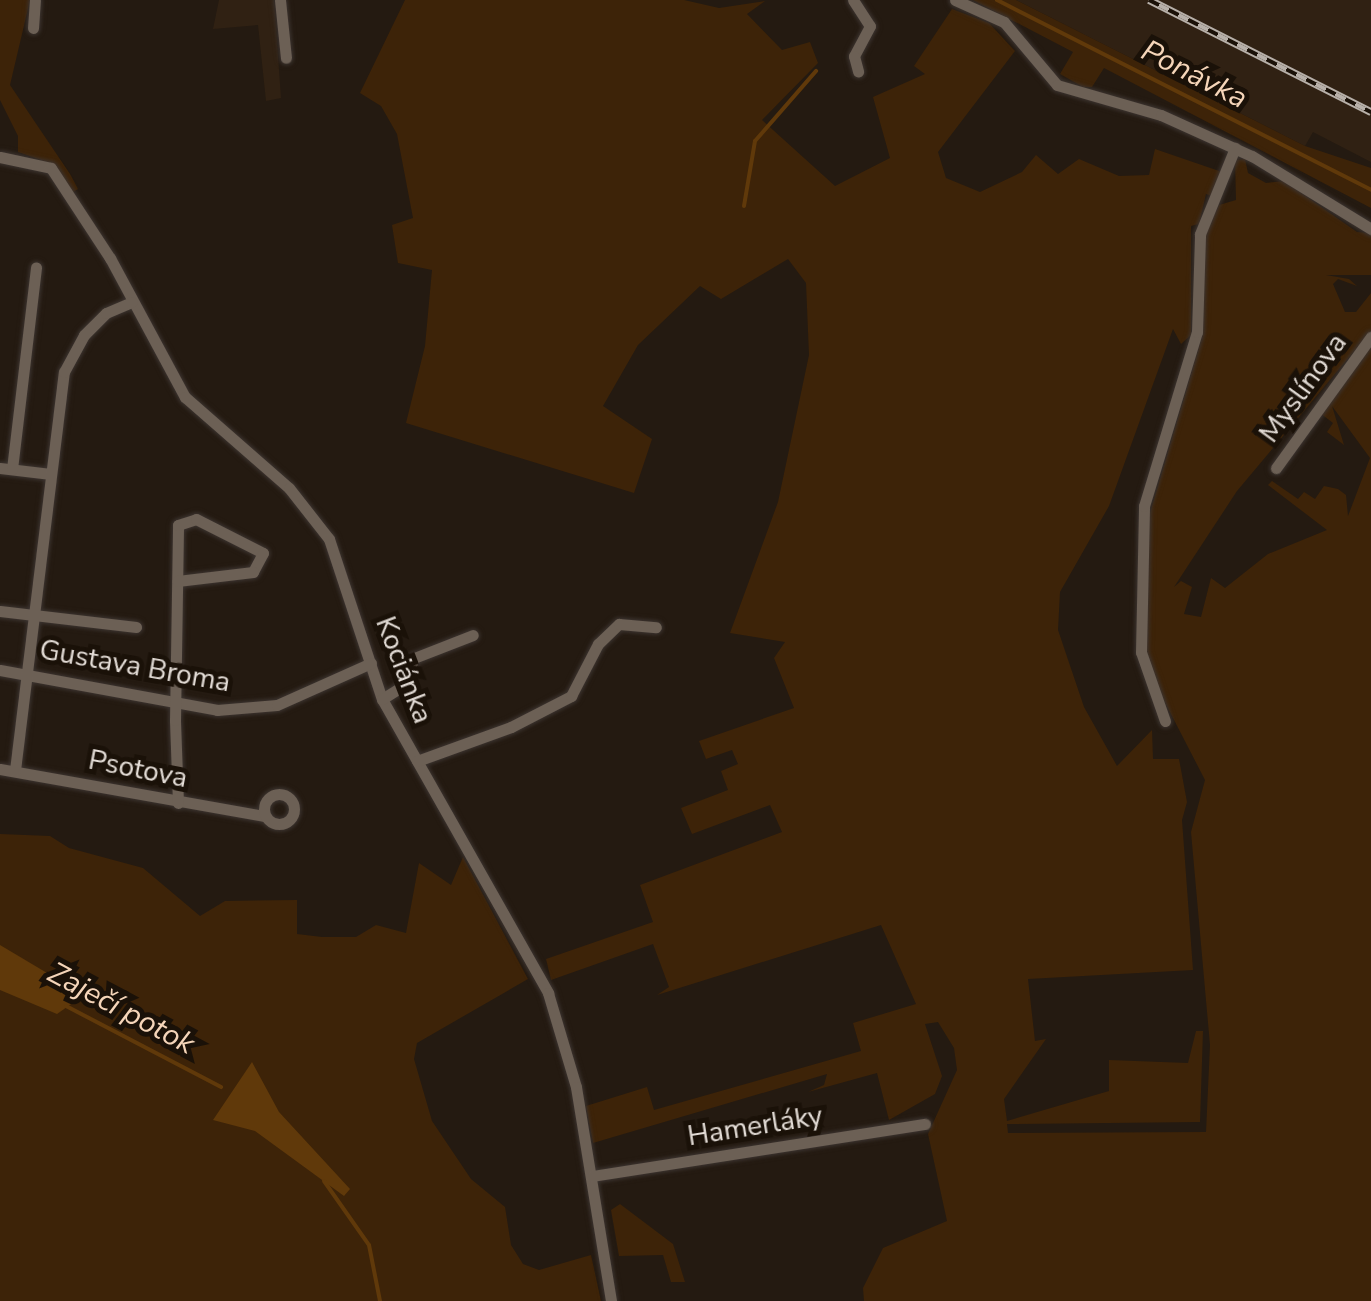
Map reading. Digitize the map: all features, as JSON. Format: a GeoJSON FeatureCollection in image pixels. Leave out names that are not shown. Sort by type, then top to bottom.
{"type":"FeatureCollection","features":[{"type":"Feature","properties":{"kind":"street"},"geometry":{"type":"LineString","coordinates":[[33,28],[35,0]]}},
{"type":"Feature","properties":{"kind":"street"},"geometry":{"type":"LineString","coordinates":[[280,0],[286,58]]}},
{"type":"Feature","properties":{"kind":"street"},"geometry":{"type":"LineString","coordinates":[[853,0],[870,26],[850,59],[858,71]]}},
{"type":"Feature","properties":{"kind":"street"},"geometry":{"type":"LineString","coordinates":[[955,0],[1004,22],[1057,85],[1161,116],[1235,148],[1371,229]]}},
{"type":"Feature","properties":{"kind":"street"},"geometry":{"type":"LineString","coordinates":[[1165,721],[1141,652],[1144,506],[1197,332],[1200,234],[1235,148]]}},
{"type":"Feature","properties":{"kind":"street","name":"Kociánka"},"geometry":{"type":"LineString","coordinates":[[0,157],[51,168],[185,397],[311,511],[343,571],[382,698],[537,966],[563,1039],[592,1176],[610,1301]]}},
{"type":"Feature","properties":{"kind":"street"},"geometry":{"type":"LineString","coordinates":[[36,267],[6,468],[51,474]]}},
{"type":"Feature","properties":{"kind":"street"},"geometry":{"type":"LineString","coordinates":[[15,770],[60,394],[72,354],[106,313],[132,302]]}},
{"type":"Feature","properties":{"kind":"street","name":"Myslínova"},"geometry":{"type":"LineString","coordinates":[[1276,468],[1371,338]]}},
{"type":"Feature","properties":{"kind":"street"},"geometry":{"type":"LineString","coordinates":[[178,581],[254,572],[263,553],[190,518],[177,530],[178,803]]}},
{"type":"Feature","properties":{"kind":"street"},"geometry":{"type":"LineString","coordinates":[[0,611],[136,626]]}},
{"type":"Feature","properties":{"kind":"street"},"geometry":{"type":"LineString","coordinates":[[417,761],[511,726],[571,696],[598,644],[619,624],[656,627]]}},
{"type":"Feature","properties":{"kind":"street"},"geometry":{"type":"LineString","coordinates":[[382,698],[401,687],[414,658],[473,635]]}},
{"type":"Feature","properties":{"kind":"street","name":"Gustava Broma"},"geometry":{"type":"LineString","coordinates":[[0,670],[178,703],[267,707],[372,663]]}},
{"type":"Feature","properties":{"kind":"street","name":"Psotova"},"geometry":{"type":"LineString","coordinates":[[0,770],[265,816]]}},
{"type":"Feature","properties":{"kind":"street","name":"Hamerláky"},"geometry":{"type":"LineString","coordinates":[[592,1176],[925,1124]]}},
{"type":"Feature","properties":{"kind":"shaded area"},"geometry":{"type":"Polygon","coordinates":[[[0,0],[30,0],[10,85],[70,174],[78,189],[73,192],[47,162],[18,152],[18,136],[0,100],[0,0]]]}},
{"type":"Feature","properties":{"kind":"shaded area"},"geometry":{"type":"Polygon","coordinates":[[[219,0],[274,0],[281,98],[266,101],[258,25],[213,29],[219,0]]]}},
{"type":"Feature","properties":{"kind":"shaded area"},"geometry":{"type":"Polygon","coordinates":[[[405,0],[684,0],[719,8],[765,1],[747,14],[782,50],[810,42],[818,63],[762,120],[835,186],[890,158],[873,97],[925,74],[914,66],[952,9],[989,23],[1015,51],[938,152],[946,178],[980,192],[1022,172],[1036,155],[1058,174],[1079,159],[1119,176],[1149,175],[1155,149],[1222,172],[1212,196],[1206,194],[1199,224],[1191,226],[1191,335],[1181,344],[1173,329],[1109,506],[1060,592],[1058,630],[1084,707],[1117,766],[1152,730],[1153,759],[1179,759],[1187,802],[1182,820],[1193,970],[1028,979],[1035,1041],[1046,1039],[1004,1099],[1007,1121],[1109,1091],[1109,1060],[1188,1063],[1196,1031],[1203,1031],[1200,1122],[1007,1124],[1008,1133],[1206,1132],[1210,1045],[1191,832],[1205,780],[1157,687],[1145,647],[1147,523],[1203,334],[1204,237],[1219,205],[1236,200],[1235,160],[1245,159],[1248,173],[1266,183],[1284,181],[1357,232],[1371,233],[1371,275],[1326,275],[1349,279],[1357,286],[1338,279],[1333,284],[1345,312],[1356,312],[1371,293],[1371,331],[1237,491],[1174,587],[1181,581],[1192,587],[1184,614],[1201,617],[1211,578],[1225,588],[1268,554],[1327,530],[1268,485],[1272,481],[1298,499],[1304,492],[1315,499],[1324,486],[1338,489],[1346,495],[1348,516],[1370,458],[1332,406],[1344,445],[1327,432],[1333,423],[1320,413],[1371,345],[1371,1301],[864,1301],[863,1288],[883,1248],[947,1221],[928,1134],[957,1070],[954,1048],[938,1022],[925,1024],[942,1076],[935,1094],[889,1120],[877,1073],[808,1092],[824,1085],[827,1074],[593,1143],[586,1106],[647,1087],[654,1110],[861,1051],[853,1023],[916,1004],[881,925],[657,995],[669,987],[653,944],[551,980],[546,959],[653,922],[640,885],[782,832],[770,805],[692,834],[681,808],[728,790],[721,771],[738,764],[732,750],[706,759],[699,741],[794,708],[774,658],[785,642],[730,633],[778,502],[809,355],[806,283],[788,259],[721,299],[700,286],[638,345],[603,406],[652,439],[634,493],[406,423],[425,346],[432,270],[398,263],[392,225],[413,218],[397,134],[381,106],[360,93],[405,0]]]}},
{"type":"Feature","properties":{"kind":"shaded area"},"geometry":{"type":"Polygon","coordinates":[[[973,0],[1016,0],[1305,146],[1371,168],[1371,208],[1104,68],[1092,87],[1083,87],[1060,74],[1073,52],[973,0]]]}},
{"type":"Feature","properties":{"kind":"shaded area"},"geometry":{"type":"Polygon","coordinates":[[[1016,0],[1371,0],[1371,162],[1313,132],[1305,146],[1016,0]]]}},
{"type":"Feature","properties":{"kind":"shaded area"},"geometry":{"type":"Polygon","coordinates":[[[0,834],[50,836],[69,848],[143,868],[200,916],[225,901],[297,900],[297,934],[322,937],[356,937],[376,925],[406,933],[419,863],[451,885],[463,857],[528,979],[417,1043],[414,1059],[432,1121],[471,1179],[505,1207],[511,1245],[523,1264],[539,1270],[591,1255],[601,1301],[0,1301],[0,834]]]}},
{"type":"Feature","properties":{"kind":"shaded area"},"geometry":{"type":"Polygon","coordinates":[[[0,945],[79,992],[74,1002],[57,1014],[0,990],[0,945]]]}},
{"type":"Feature","properties":{"kind":"shaded area"},"geometry":{"type":"Polygon","coordinates":[[[252,1062],[279,1112],[350,1189],[344,1196],[255,1131],[213,1120],[252,1062]]]}},
{"type":"Feature","properties":{"kind":"shaded area"},"geometry":{"type":"Polygon","coordinates":[[[620,1204],[673,1244],[685,1282],[671,1282],[663,1255],[619,1256],[611,1210],[620,1204]]]}},
{"type":"Feature","properties":{"kind":"waterway","name":"Ponávka"},"geometry":{"type":"LineString","coordinates":[[997,0],[1371,190]]}},
{"type":"Feature","properties":{"kind":"waterway"},"geometry":{"type":"LineString","coordinates":[[744,206],[755,141],[816,71]]}},
{"type":"Feature","properties":{"kind":"waterway","name":"Zaječí potok"},"geometry":{"type":"LineString","coordinates":[[66,1006],[221,1087]]}},
{"type":"Feature","properties":{"kind":"waterway","name":"Zaječí potok"},"geometry":{"type":"LineString","coordinates":[[324,1181],[369,1245],[380,1301]]}},
{"type":"Feature","properties":{"kind":"railway"},"geometry":{"type":"LineString","coordinates":[[1149,0],[1371,112]]}}]}
